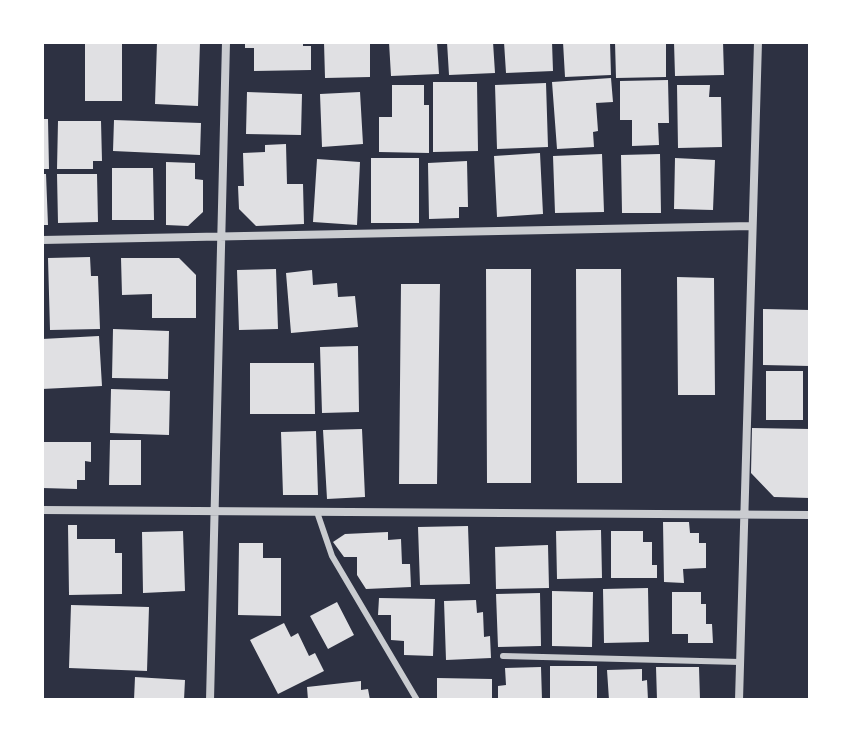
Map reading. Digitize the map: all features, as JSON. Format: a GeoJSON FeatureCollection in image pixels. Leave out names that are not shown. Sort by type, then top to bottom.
{"type":"FeatureCollection","features":[{"type":"Feature","properties":{"kind":"street"},"geometry":{"type":"LineString","coordinates":[[210,700],[226,42]]}},
{"type":"Feature","properties":{"kind":"street"},"geometry":{"type":"LineString","coordinates":[[739,700],[758,42]]}},
{"type":"Feature","properties":{"kind":"street"},"geometry":{"type":"LineString","coordinates":[[42,240],[752,226]]}},
{"type":"Feature","properties":{"kind":"street"},"geometry":{"type":"LineString","coordinates":[[42,510],[810,515]]}},
{"type":"Feature","properties":{"kind":"lane"},"geometry":{"type":"LineString","coordinates":[[317,512],[332,556],[417,700]]}},
{"type":"Feature","properties":{"kind":"lane"},"geometry":{"type":"LineString","coordinates":[[503,656],[740,662]]}},
{"type":"Feature","properties":{"kind":"building"},"geometry":{"type":"Polygon","coordinates":[[[85,42],[122,42],[122,101],[85,101],[85,42]]]}},
{"type":"Feature","properties":{"kind":"building"},"geometry":{"type":"Polygon","coordinates":[[[157,42],[200,42],[198,106],[155,104],[157,42]]]}},
{"type":"Feature","properties":{"kind":"building"},"geometry":{"type":"Polygon","coordinates":[[[245,42],[303,42],[303,46],[311,46],[311,70],[254,71],[254,48],[245,48],[245,42]]]}},
{"type":"Feature","properties":{"kind":"building"},"geometry":{"type":"Polygon","coordinates":[[[324,42],[370,42],[370,77],[325,78],[324,42]]]}},
{"type":"Feature","properties":{"kind":"building"},"geometry":{"type":"Polygon","coordinates":[[[389,42],[437,42],[439,74],[391,76],[389,42]]]}},
{"type":"Feature","properties":{"kind":"building"},"geometry":{"type":"Polygon","coordinates":[[[447,42],[493,42],[495,73],[449,75],[447,42]]]}},
{"type":"Feature","properties":{"kind":"building"},"geometry":{"type":"Polygon","coordinates":[[[504,42],[552,42],[553,71],[506,73],[504,42]]]}},
{"type":"Feature","properties":{"kind":"building"},"geometry":{"type":"Polygon","coordinates":[[[563,42],[610,42],[611,75],[565,77],[563,42]]]}},
{"type":"Feature","properties":{"kind":"building"},"geometry":{"type":"Polygon","coordinates":[[[615,42],[666,42],[666,77],[616,78],[615,42]]]}},
{"type":"Feature","properties":{"kind":"building"},"geometry":{"type":"Polygon","coordinates":[[[674,42],[723,42],[724,75],[675,76],[674,42]]]}},
{"type":"Feature","properties":{"kind":"building"},"geometry":{"type":"Polygon","coordinates":[[[611,78],[613,102],[596,103],[598,131],[593,132],[594,147],[557,149],[552,82],[611,78]]]}},
{"type":"Feature","properties":{"kind":"building"},"geometry":{"type":"Polygon","coordinates":[[[668,80],[669,123],[658,123],[659,145],[632,146],[632,120],[620,120],[620,81],[668,80]]]}},
{"type":"Feature","properties":{"kind":"building"},"geometry":{"type":"Polygon","coordinates":[[[433,82],[477,82],[478,151],[433,152],[433,82]]]}},
{"type":"Feature","properties":{"kind":"building"},"geometry":{"type":"Polygon","coordinates":[[[546,83],[548,147],[497,149],[495,85],[546,83]]]}},
{"type":"Feature","properties":{"kind":"building"},"geometry":{"type":"Polygon","coordinates":[[[392,85],[424,85],[424,105],[429,105],[429,153],[379,152],[379,117],[392,117],[392,85]]]}},
{"type":"Feature","properties":{"kind":"building"},"geometry":{"type":"Polygon","coordinates":[[[677,85],[710,85],[709,97],[721,97],[722,147],[678,148],[677,85]]]}},
{"type":"Feature","properties":{"kind":"building"},"geometry":{"type":"Polygon","coordinates":[[[247,92],[302,94],[301,135],[246,134],[247,92]]]}},
{"type":"Feature","properties":{"kind":"building"},"geometry":{"type":"Polygon","coordinates":[[[360,92],[363,144],[322,147],[320,94],[360,92]]]}},
{"type":"Feature","properties":{"kind":"building"},"geometry":{"type":"Polygon","coordinates":[[[42,119],[48,119],[49,169],[42,169],[42,119]]]}},
{"type":"Feature","properties":{"kind":"building"},"geometry":{"type":"Polygon","coordinates":[[[114,120],[201,123],[200,155],[113,151],[114,120]]]}},
{"type":"Feature","properties":{"kind":"building"},"geometry":{"type":"Polygon","coordinates":[[[58,121],[101,121],[102,161],[93,161],[93,169],[57,169],[58,121]]]}},
{"type":"Feature","properties":{"kind":"building"},"geometry":{"type":"Polygon","coordinates":[[[286,144],[287,184],[303,184],[304,224],[256,226],[239,209],[238,186],[244,186],[243,153],[265,152],[265,145],[286,144]]]}},
{"type":"Feature","properties":{"kind":"building"},"geometry":{"type":"Polygon","coordinates":[[[540,153],[543,214],[497,217],[494,156],[540,153]]]}},
{"type":"Feature","properties":{"kind":"building"},"geometry":{"type":"Polygon","coordinates":[[[602,154],[604,212],[555,213],[553,156],[602,154]]]}},
{"type":"Feature","properties":{"kind":"building"},"geometry":{"type":"Polygon","coordinates":[[[660,154],[661,213],[622,213],[621,155],[660,154]]]}},
{"type":"Feature","properties":{"kind":"building"},"geometry":{"type":"Polygon","coordinates":[[[371,158],[419,158],[419,223],[371,223],[371,158]]]}},
{"type":"Feature","properties":{"kind":"building"},"geometry":{"type":"Polygon","coordinates":[[[675,158],[715,160],[713,210],[674,209],[675,158]]]}},
{"type":"Feature","properties":{"kind":"building"},"geometry":{"type":"Polygon","coordinates":[[[317,159],[360,162],[357,225],[313,222],[317,159]]]}},
{"type":"Feature","properties":{"kind":"building"},"geometry":{"type":"Polygon","coordinates":[[[467,161],[468,207],[459,207],[459,218],[429,219],[428,163],[467,161]]]}},
{"type":"Feature","properties":{"kind":"building"},"geometry":{"type":"Polygon","coordinates":[[[166,162],[195,163],[195,179],[203,180],[203,212],[188,226],[166,225],[166,162]]]}},
{"type":"Feature","properties":{"kind":"building"},"geometry":{"type":"Polygon","coordinates":[[[112,168],[153,168],[154,220],[112,220],[112,168]]]}},
{"type":"Feature","properties":{"kind":"building"},"geometry":{"type":"Polygon","coordinates":[[[42,174],[46,174],[48,225],[42,225],[42,174]]]}},
{"type":"Feature","properties":{"kind":"building"},"geometry":{"type":"Polygon","coordinates":[[[57,174],[97,174],[98,222],[58,223],[57,174]]]}},
{"type":"Feature","properties":{"kind":"building"},"geometry":{"type":"Polygon","coordinates":[[[90,257],[91,276],[98,276],[100,329],[50,330],[48,258],[90,257]]]}},
{"type":"Feature","properties":{"kind":"building"},"geometry":{"type":"Polygon","coordinates":[[[121,258],[179,258],[196,275],[196,318],[152,318],[152,294],[122,295],[121,258]]]}},
{"type":"Feature","properties":{"kind":"building"},"geometry":{"type":"Polygon","coordinates":[[[276,269],[278,329],[239,330],[237,270],[276,269]]]}},
{"type":"Feature","properties":{"kind":"building"},"geometry":{"type":"Polygon","coordinates":[[[486,269],[531,269],[531,483],[487,483],[486,269]]]}},
{"type":"Feature","properties":{"kind":"building"},"geometry":{"type":"Polygon","coordinates":[[[576,269],[621,269],[622,483],[577,483],[576,269]]]}},
{"type":"Feature","properties":{"kind":"building"},"geometry":{"type":"Polygon","coordinates":[[[312,270],[313,285],[337,283],[338,297],[355,296],[358,327],[291,333],[286,273],[312,270]]]}},
{"type":"Feature","properties":{"kind":"building"},"geometry":{"type":"Polygon","coordinates":[[[677,277],[714,278],[715,395],[678,395],[677,277]]]}},
{"type":"Feature","properties":{"kind":"building"},"geometry":{"type":"Polygon","coordinates":[[[401,284],[440,284],[437,484],[399,484],[401,284]]]}},
{"type":"Feature","properties":{"kind":"building"},"geometry":{"type":"Polygon","coordinates":[[[763,309],[810,310],[810,366],[763,365],[763,309]]]}},
{"type":"Feature","properties":{"kind":"building"},"geometry":{"type":"Polygon","coordinates":[[[113,329],[169,331],[168,379],[112,378],[113,329]]]}},
{"type":"Feature","properties":{"kind":"building"},"geometry":{"type":"Polygon","coordinates":[[[99,336],[102,386],[42,389],[42,339],[99,336]]]}},
{"type":"Feature","properties":{"kind":"building"},"geometry":{"type":"Polygon","coordinates":[[[358,346],[359,412],[322,413],[320,347],[358,346]]]}},
{"type":"Feature","properties":{"kind":"building"},"geometry":{"type":"Polygon","coordinates":[[[250,363],[314,363],[315,414],[250,414],[250,363]]]}},
{"type":"Feature","properties":{"kind":"building"},"geometry":{"type":"Polygon","coordinates":[[[766,371],[803,371],[803,420],[766,420],[766,371]]]}},
{"type":"Feature","properties":{"kind":"building"},"geometry":{"type":"Polygon","coordinates":[[[111,389],[170,391],[169,435],[110,433],[111,389]]]}},
{"type":"Feature","properties":{"kind":"building"},"geometry":{"type":"Polygon","coordinates":[[[752,428],[810,429],[810,498],[774,497],[751,473],[752,428]]]}},
{"type":"Feature","properties":{"kind":"building"},"geometry":{"type":"Polygon","coordinates":[[[362,429],[365,497],[327,499],[323,430],[362,429]]]}},
{"type":"Feature","properties":{"kind":"building"},"geometry":{"type":"Polygon","coordinates":[[[316,431],[318,495],[283,495],[281,432],[316,431]]]}},
{"type":"Feature","properties":{"kind":"building"},"geometry":{"type":"Polygon","coordinates":[[[110,440],[141,440],[141,485],[109,485],[110,440]]]}},
{"type":"Feature","properties":{"kind":"building"},"geometry":{"type":"Polygon","coordinates":[[[42,442],[91,442],[91,462],[85,461],[85,480],[77,480],[77,489],[42,488],[42,442]]]}},
{"type":"Feature","properties":{"kind":"building"},"geometry":{"type":"Polygon","coordinates":[[[663,522],[689,522],[690,533],[699,533],[699,543],[706,543],[706,568],[683,569],[684,583],[664,582],[663,522]]]}},
{"type":"Feature","properties":{"kind":"building"},"geometry":{"type":"Polygon","coordinates":[[[68,525],[77,525],[77,539],[115,539],[115,553],[122,553],[122,594],[69,595],[68,525]]]}},
{"type":"Feature","properties":{"kind":"building"},"geometry":{"type":"Polygon","coordinates":[[[468,526],[470,584],[420,585],[418,527],[468,526]]]}},
{"type":"Feature","properties":{"kind":"building"},"geometry":{"type":"Polygon","coordinates":[[[601,530],[602,578],[557,579],[556,531],[601,530]]]}},
{"type":"Feature","properties":{"kind":"building"},"geometry":{"type":"Polygon","coordinates":[[[183,531],[185,591],[143,593],[142,532],[183,531]]]}},
{"type":"Feature","properties":{"kind":"building"},"geometry":{"type":"Polygon","coordinates":[[[611,531],[643,531],[643,542],[652,542],[652,565],[657,565],[657,578],[611,578],[611,531]]]}},
{"type":"Feature","properties":{"kind":"building"},"geometry":{"type":"Polygon","coordinates":[[[388,532],[388,540],[401,539],[402,564],[410,564],[411,587],[366,589],[357,575],[357,557],[344,557],[333,542],[345,534],[388,532]]]}},
{"type":"Feature","properties":{"kind":"building"},"geometry":{"type":"Polygon","coordinates":[[[239,543],[263,543],[263,558],[281,558],[281,616],[238,615],[239,543]]]}},
{"type":"Feature","properties":{"kind":"building"},"geometry":{"type":"Polygon","coordinates":[[[548,545],[549,588],[496,589],[495,547],[548,545]]]}},
{"type":"Feature","properties":{"kind":"building"},"geometry":{"type":"Polygon","coordinates":[[[648,588],[649,642],[604,643],[603,589],[648,588]]]}},
{"type":"Feature","properties":{"kind":"building"},"geometry":{"type":"Polygon","coordinates":[[[552,591],[593,592],[592,647],[552,646],[552,591]]]}},
{"type":"Feature","properties":{"kind":"building"},"geometry":{"type":"Polygon","coordinates":[[[672,592],[701,592],[701,604],[706,604],[706,624],[712,624],[713,643],[688,643],[688,634],[672,634],[672,592]]]}},
{"type":"Feature","properties":{"kind":"building"},"geometry":{"type":"Polygon","coordinates":[[[540,593],[541,646],[498,647],[496,594],[540,593]]]}},
{"type":"Feature","properties":{"kind":"building"},"geometry":{"type":"Polygon","coordinates":[[[379,598],[435,599],[433,656],[404,655],[404,641],[391,640],[391,615],[378,615],[379,598]]]}},
{"type":"Feature","properties":{"kind":"building"},"geometry":{"type":"Polygon","coordinates":[[[476,600],[477,613],[483,612],[484,637],[490,636],[491,658],[446,660],[444,601],[476,600]]]}},
{"type":"Feature","properties":{"kind":"building"},"geometry":{"type":"Polygon","coordinates":[[[337,602],[354,635],[328,649],[310,616],[337,602]]]}},
{"type":"Feature","properties":{"kind":"building"},"geometry":{"type":"Polygon","coordinates":[[[71,605],[149,607],[147,671],[69,668],[71,605]]]}},
{"type":"Feature","properties":{"kind":"building"},"geometry":{"type":"Polygon","coordinates":[[[284,623],[291,637],[298,633],[309,656],[315,653],[324,671],[278,694],[250,640],[284,623]]]}},
{"type":"Feature","properties":{"kind":"building"},"geometry":{"type":"Polygon","coordinates":[[[550,666],[597,666],[597,700],[550,700],[550,666]]]}},
{"type":"Feature","properties":{"kind":"building"},"geometry":{"type":"Polygon","coordinates":[[[541,667],[542,700],[498,700],[498,686],[506,685],[505,668],[541,667]]]}},
{"type":"Feature","properties":{"kind":"building"},"geometry":{"type":"Polygon","coordinates":[[[656,667],[699,667],[700,700],[657,700],[656,667]]]}},
{"type":"Feature","properties":{"kind":"building"},"geometry":{"type":"Polygon","coordinates":[[[642,669],[642,681],[647,680],[648,700],[609,700],[607,670],[642,669]]]}},
{"type":"Feature","properties":{"kind":"building"},"geometry":{"type":"Polygon","coordinates":[[[135,677],[185,680],[184,700],[134,700],[135,677]]]}},
{"type":"Feature","properties":{"kind":"building"},"geometry":{"type":"Polygon","coordinates":[[[437,678],[492,679],[492,700],[437,700],[437,678]]]}},
{"type":"Feature","properties":{"kind":"building"},"geometry":{"type":"Polygon","coordinates":[[[361,681],[361,690],[368,689],[370,700],[308,700],[307,687],[361,681]]]}}]}
